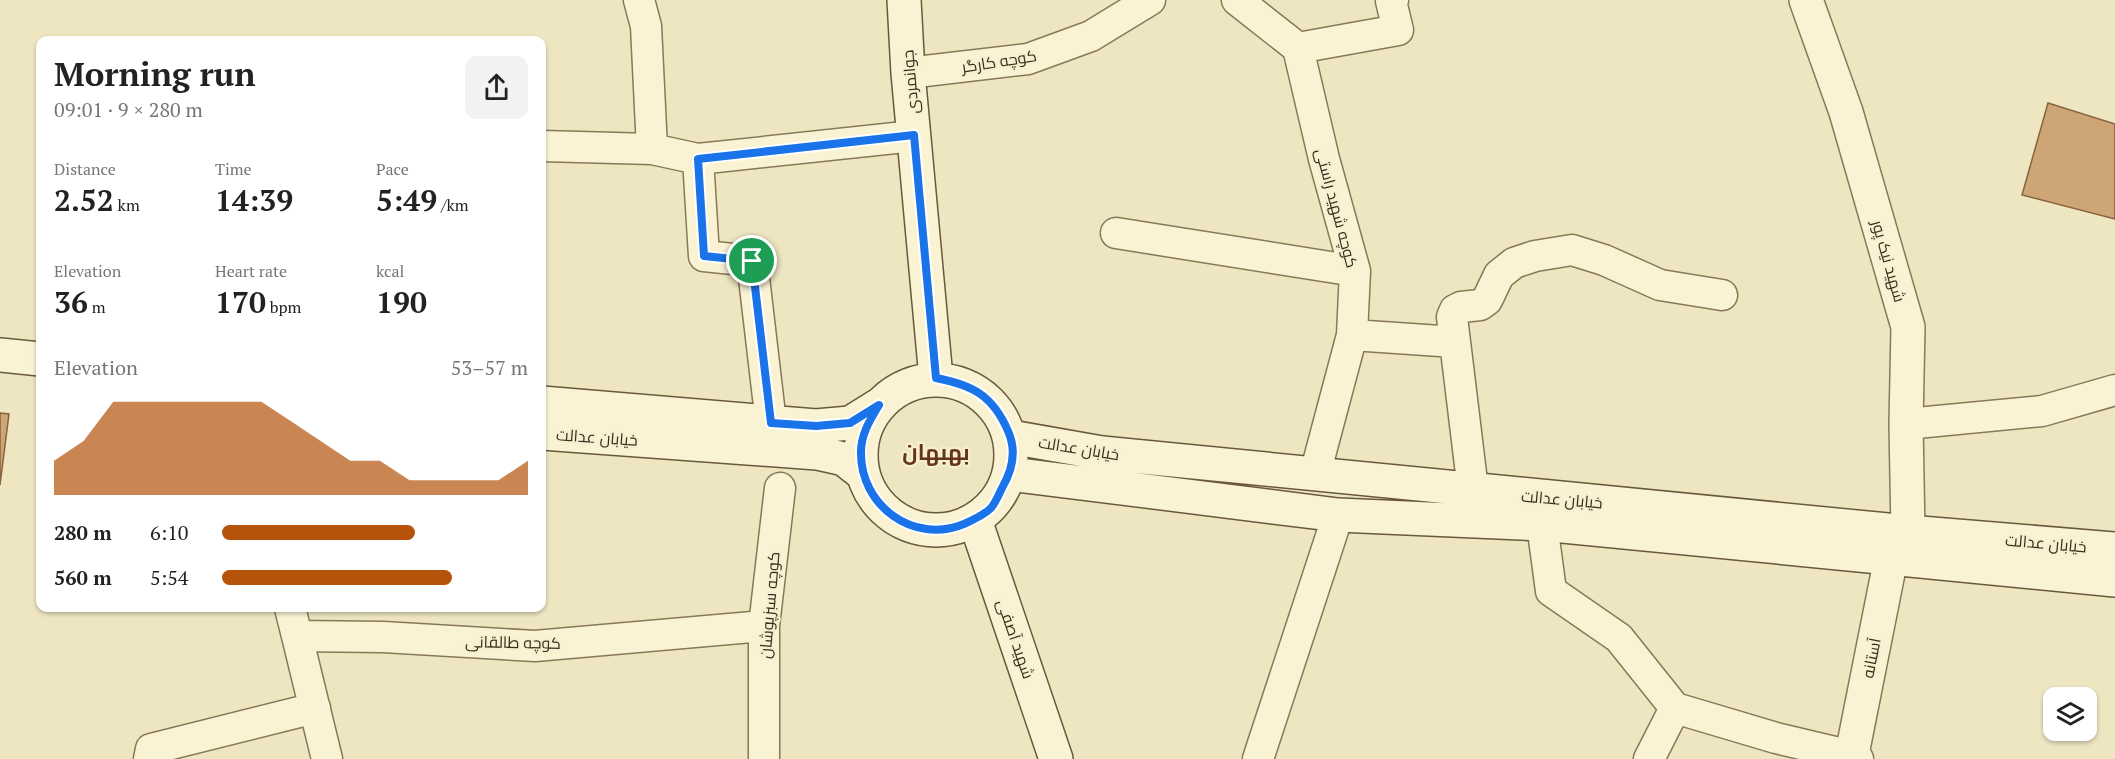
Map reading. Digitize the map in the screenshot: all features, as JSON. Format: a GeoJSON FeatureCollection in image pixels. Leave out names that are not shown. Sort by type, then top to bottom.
{"type":"FeatureCollection","features":[{"type":"Feature","properties":{"kind":"main road","name":"جوانمردی"},"geometry":{"type":"LineString","coordinates":[[904,0],[908,73],[936,378]]}},
{"type":"Feature","properties":{"kind":"main road","name":"شهید نیک پور"},"geometry":{"type":"LineString","coordinates":[[1806,0],[1846,112],[1908,327],[1900,545]]}},
{"type":"Feature","properties":{"kind":"main road"},"geometry":{"type":"LineString","coordinates":[[0,355],[36,359]]}},
{"type":"Feature","properties":{"kind":"main road"},"geometry":{"type":"LineString","coordinates":[[0,377],[36,380]]}},
{"type":"Feature","properties":{"kind":"main road"},"geometry":{"type":"LineString","coordinates":[[936,378],[961,383],[984,395],[1001,413],[1011,437],[1013,455],[1010,474],[991,507],[975,520],[954,529],[930,530],[907,525],[887,513],[872,495],[863,474],[861,450],[866,426],[879,405],[895,391],[915,382],[936,378]]}},
{"type":"Feature","properties":{"kind":"main road","name":"خیابان عدالت"},"geometry":{"type":"LineString","coordinates":[[546,403],[816,426],[850,423],[879,405]]}},
{"type":"Feature","properties":{"kind":"main road","name":"خیابان عدالت"},"geometry":{"type":"LineString","coordinates":[[546,433],[817,453],[844,459],[863,474]]}},
{"type":"Feature","properties":{"kind":"main road","name":"خیابان عدالت"},"geometry":{"type":"LineString","coordinates":[[1011,437],[1102,453],[1473,490],[1900,545],[2115,580]]}},
{"type":"Feature","properties":{"kind":"main road","name":"خیابان عدالت"},"geometry":{"type":"LineString","coordinates":[[1010,474],[1338,515],[1542,524],[1900,545],[2115,549]]}},
{"type":"Feature","properties":{"kind":"main road","name":"شهید آصفی"},"geometry":{"type":"LineString","coordinates":[[975,520],[1056,759]]}},
{"type":"Feature","properties":{"kind":"main road","name":"آستانه"},"geometry":{"type":"LineString","coordinates":[[1854,758],[1900,545]]}},
{"type":"Feature","properties":{"kind":"street"},"geometry":{"type":"LineString","coordinates":[[639,0],[646,27],[652,149]]}},
{"type":"Feature","properties":{"kind":"street","name":"کوچه کارگر"},"geometry":{"type":"LineString","coordinates":[[908,73],[1028,59],[1091,36],[1150,0]]}},
{"type":"Feature","properties":{"kind":"street"},"geometry":{"type":"LineString","coordinates":[[1237,0],[1298,48],[1398,30],[1391,0],[1393,0]]}},
{"type":"Feature","properties":{"kind":"street","name":"کوچه شهید راستی"},"geometry":{"type":"LineString","coordinates":[[1298,48],[1324,159],[1355,271],[1352,335],[1316,474]]}},
{"type":"Feature","properties":{"kind":"street"},"geometry":{"type":"LineString","coordinates":[[546,146],[652,149],[698,159],[914,135]]}},
{"type":"Feature","properties":{"kind":"street"},"geometry":{"type":"LineString","coordinates":[[698,159],[704,256],[752,261],[771,423]]}},
{"type":"Feature","properties":{"kind":"street"},"geometry":{"type":"LineString","coordinates":[[1116,233],[1355,271]]}},
{"type":"Feature","properties":{"kind":"street"},"geometry":{"type":"LineString","coordinates":[[1473,490],[1452,317],[1455,310],[1461,307],[1480,305],[1487,300],[1499,275],[1514,263],[1535,256],[1572,250],[1604,260],[1660,285],[1722,295]]}},
{"type":"Feature","properties":{"kind":"street"},"geometry":{"type":"LineString","coordinates":[[1352,335],[1455,342]]}},
{"type":"Feature","properties":{"kind":"street"},"geometry":{"type":"LineString","coordinates":[[1906,424],[2042,411],[2115,390]]}},
{"type":"Feature","properties":{"kind":"street","name":"کوچه سبزپوشان"},"geometry":{"type":"LineString","coordinates":[[764,759],[764,626],[780,488]]}},
{"type":"Feature","properties":{"kind":"street"},"geometry":{"type":"LineString","coordinates":[[1258,759],[1338,515]]}},
{"type":"Feature","properties":{"kind":"street"},"geometry":{"type":"LineString","coordinates":[[1542,524],[1551,591],[1619,638],[1675,708],[1854,758]]}},
{"type":"Feature","properties":{"kind":"street"},"geometry":{"type":"LineString","coordinates":[[291,612],[327,759]]}},
{"type":"Feature","properties":{"kind":"street","name":"کوچه طالقانی"},"geometry":{"type":"LineString","coordinates":[[297,636],[535,646],[764,626]]}},
{"type":"Feature","properties":{"kind":"street"},"geometry":{"type":"LineString","coordinates":[[149,759],[151,749],[315,708]]}},
{"type":"Feature","properties":{"kind":"street"},"geometry":{"type":"LineString","coordinates":[[1649,759],[1675,708]]}},
{"type":"Feature","properties":{"kind":"building"},"geometry":{"type":"Polygon","coordinates":[[[2048,103],[2115,124],[2115,219],[2022,195],[2048,103]]]}},
{"type":"Feature","properties":{"kind":"building"},"geometry":{"type":"Polygon","coordinates":[[[0,413],[9,414],[0,485],[0,413]]]}},
{"type":"Feature","properties":{"kind":"district","name":"بهبهان"},"geometry":{"type":"Point","coordinates":[936,452]}},
{"type":"Feature","properties":{"kind":"route"},"geometry":{"type":"LineString","coordinates":[[914,135],[936,378],[961,383],[984,395],[1001,413],[1011,437],[1013,455],[1010,474],[991,507],[975,520],[954,529],[930,530],[907,525],[887,513],[872,495],[863,474],[861,450],[866,426],[879,405],[850,423],[816,426],[771,423],[752,261],[704,256],[698,159],[914,135]]}}]}
